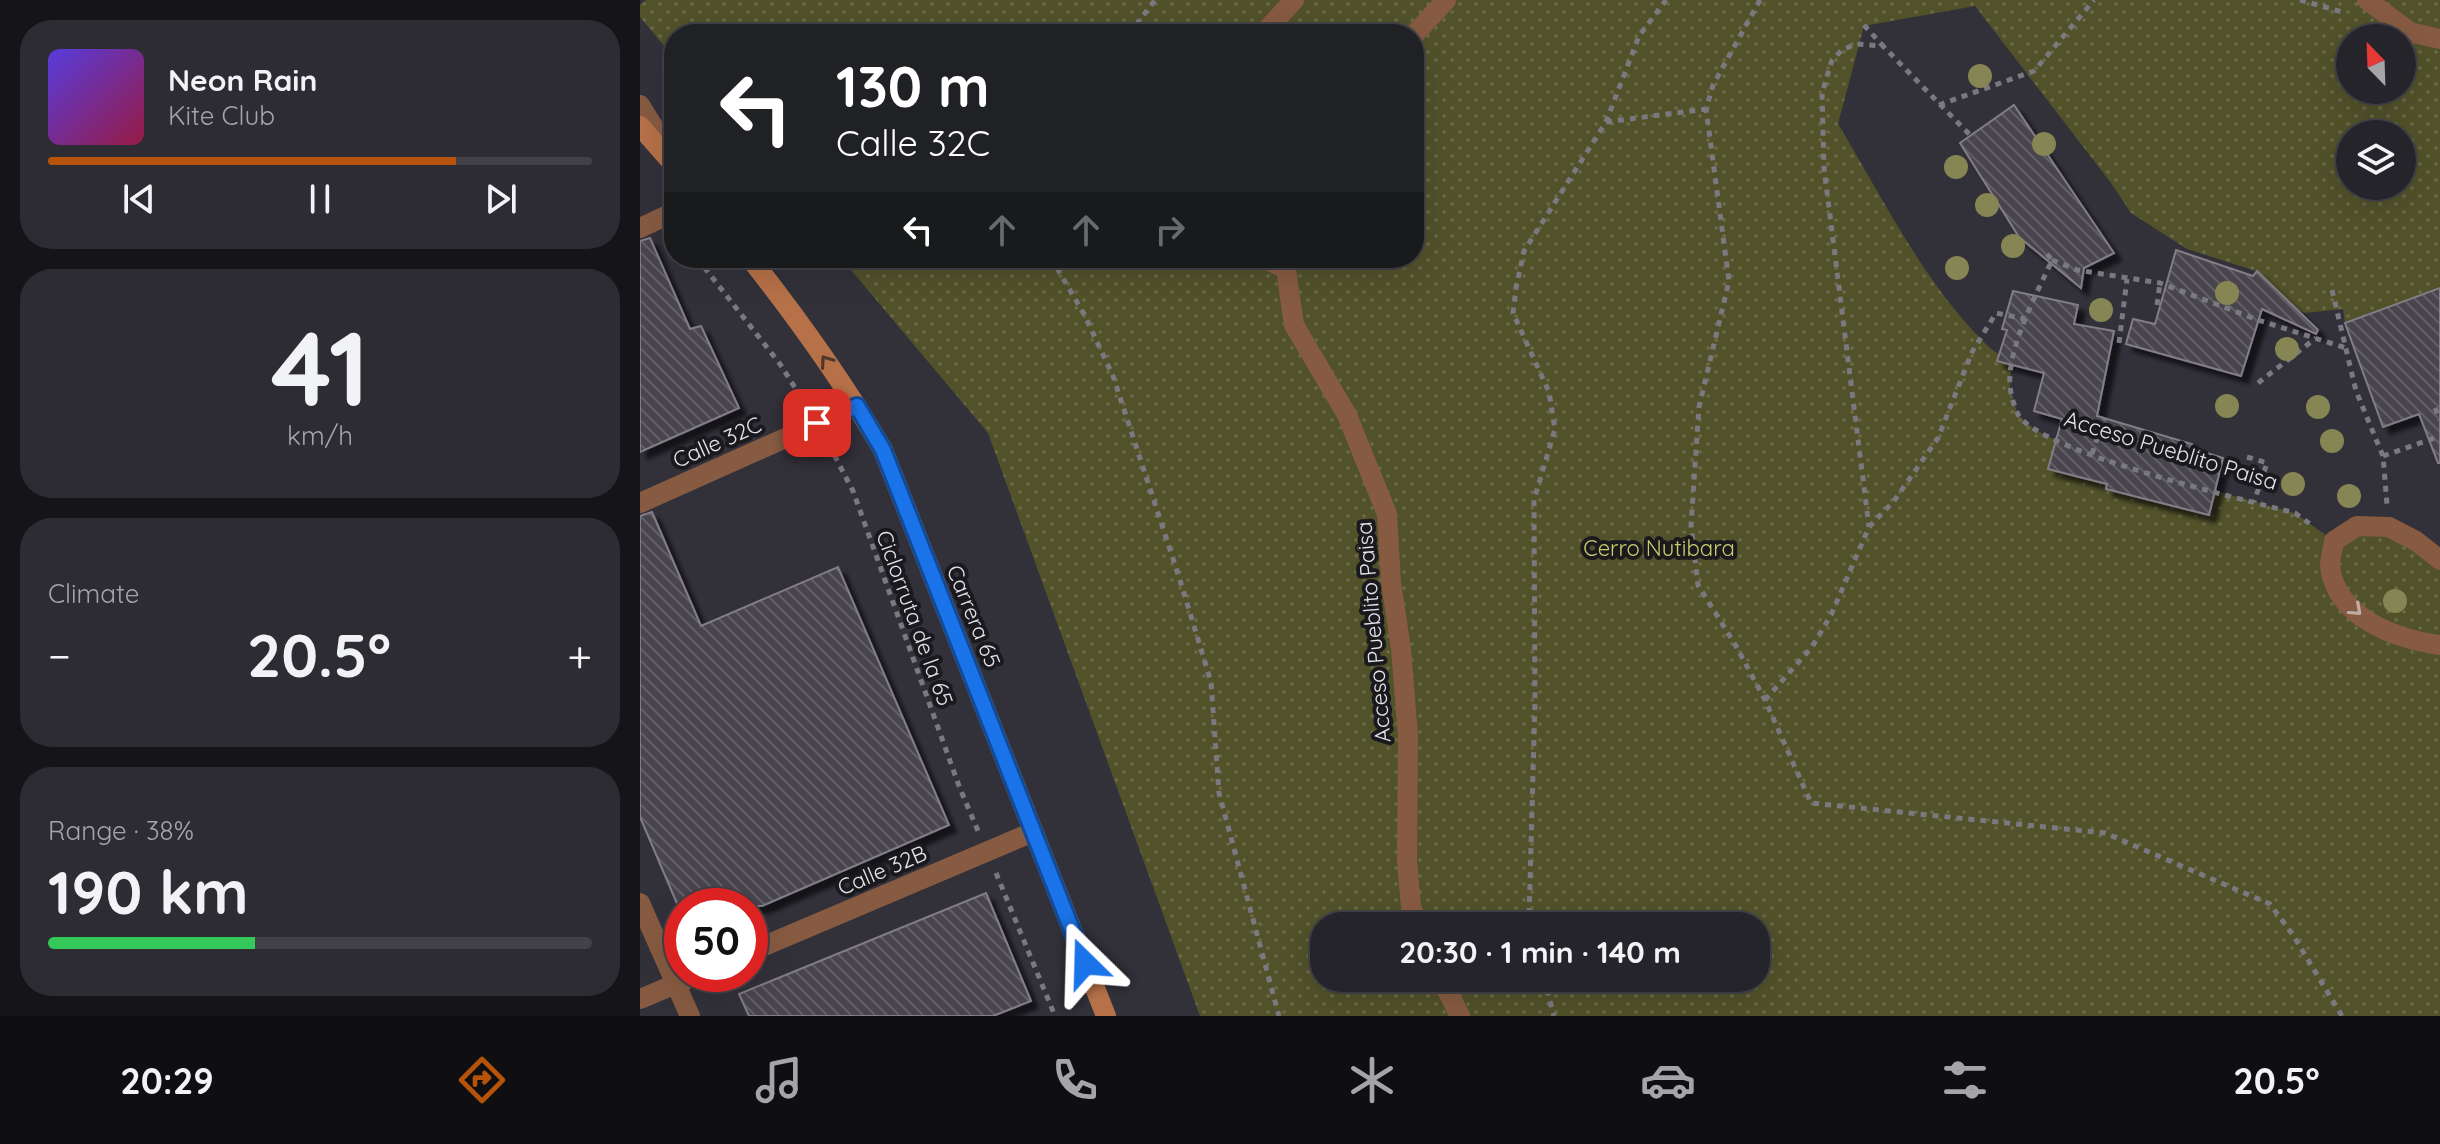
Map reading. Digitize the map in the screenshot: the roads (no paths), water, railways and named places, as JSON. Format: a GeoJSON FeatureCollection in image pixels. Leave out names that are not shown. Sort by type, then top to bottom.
{"type":"FeatureCollection","features":[{"type":"Feature","properties":{"kind":"main road"},"geometry":{"type":"LineString","coordinates":[[640,126],[664,154]]}},
{"type":"Feature","properties":{"kind":"main road","name":"Carrera 65"},"geometry":{"type":"LineString","coordinates":[[758,268],[857,406],[883,450],[1106,1016]]}},
{"type":"Feature","properties":{"kind":"street"},"geometry":{"type":"LineString","coordinates":[[1272,24],[1294,0]]}},
{"type":"Feature","properties":{"kind":"street"},"geometry":{"type":"LineString","coordinates":[[1424,24],[1446,0]]}},
{"type":"Feature","properties":{"kind":"street"},"geometry":{"type":"LineString","coordinates":[[2367,0],[2410,32],[2440,39]]}},
{"type":"Feature","properties":{"kind":"street"},"geometry":{"type":"LineString","coordinates":[[640,105],[664,147]]}},
{"type":"Feature","properties":{"kind":"street"},"geometry":{"type":"LineString","coordinates":[[640,142],[664,158]]}},
{"type":"Feature","properties":{"kind":"street"},"geometry":{"type":"LineString","coordinates":[[640,228],[664,217]]}},
{"type":"Feature","properties":{"kind":"street","name":"Acceso Pueblito Paisa"},"geometry":{"type":"LineString","coordinates":[[1287,268],[1294,325],[1347,415],[1387,514],[1391,582],[1401,649],[1408,736],[1407,861],[1413,912]]}},
{"type":"Feature","properties":{"kind":"street","name":"Calle 32C"},"geometry":{"type":"LineString","coordinates":[[640,503],[857,406]]}},
{"type":"Feature","properties":{"kind":"street"},"geometry":{"type":"LineString","coordinates":[[2440,560],[2416,541],[2389,527],[2357,526],[2334,541],[2330,565],[2339,594],[2362,617],[2389,633],[2440,645]]}},
{"type":"Feature","properties":{"kind":"street","name":"Calle 32B"},"geometry":{"type":"LineString","coordinates":[[768,944],[1033,832]]}},
{"type":"Feature","properties":{"kind":"street"},"geometry":{"type":"LineString","coordinates":[[640,903],[664,957]]}},
{"type":"Feature","properties":{"kind":"street"},"geometry":{"type":"LineString","coordinates":[[640,999],[664,989]]}},
{"type":"Feature","properties":{"kind":"street"},"geometry":{"type":"LineString","coordinates":[[680,992],[690,1016]]}},
{"type":"Feature","properties":{"kind":"street"},"geometry":{"type":"LineString","coordinates":[[1448,992],[1460,1016]]}},
{"type":"Feature","properties":{"kind":"park label","name":"Cerro Nutibara"},"geometry":{"type":"Point","coordinates":[1659,548]}}]}
